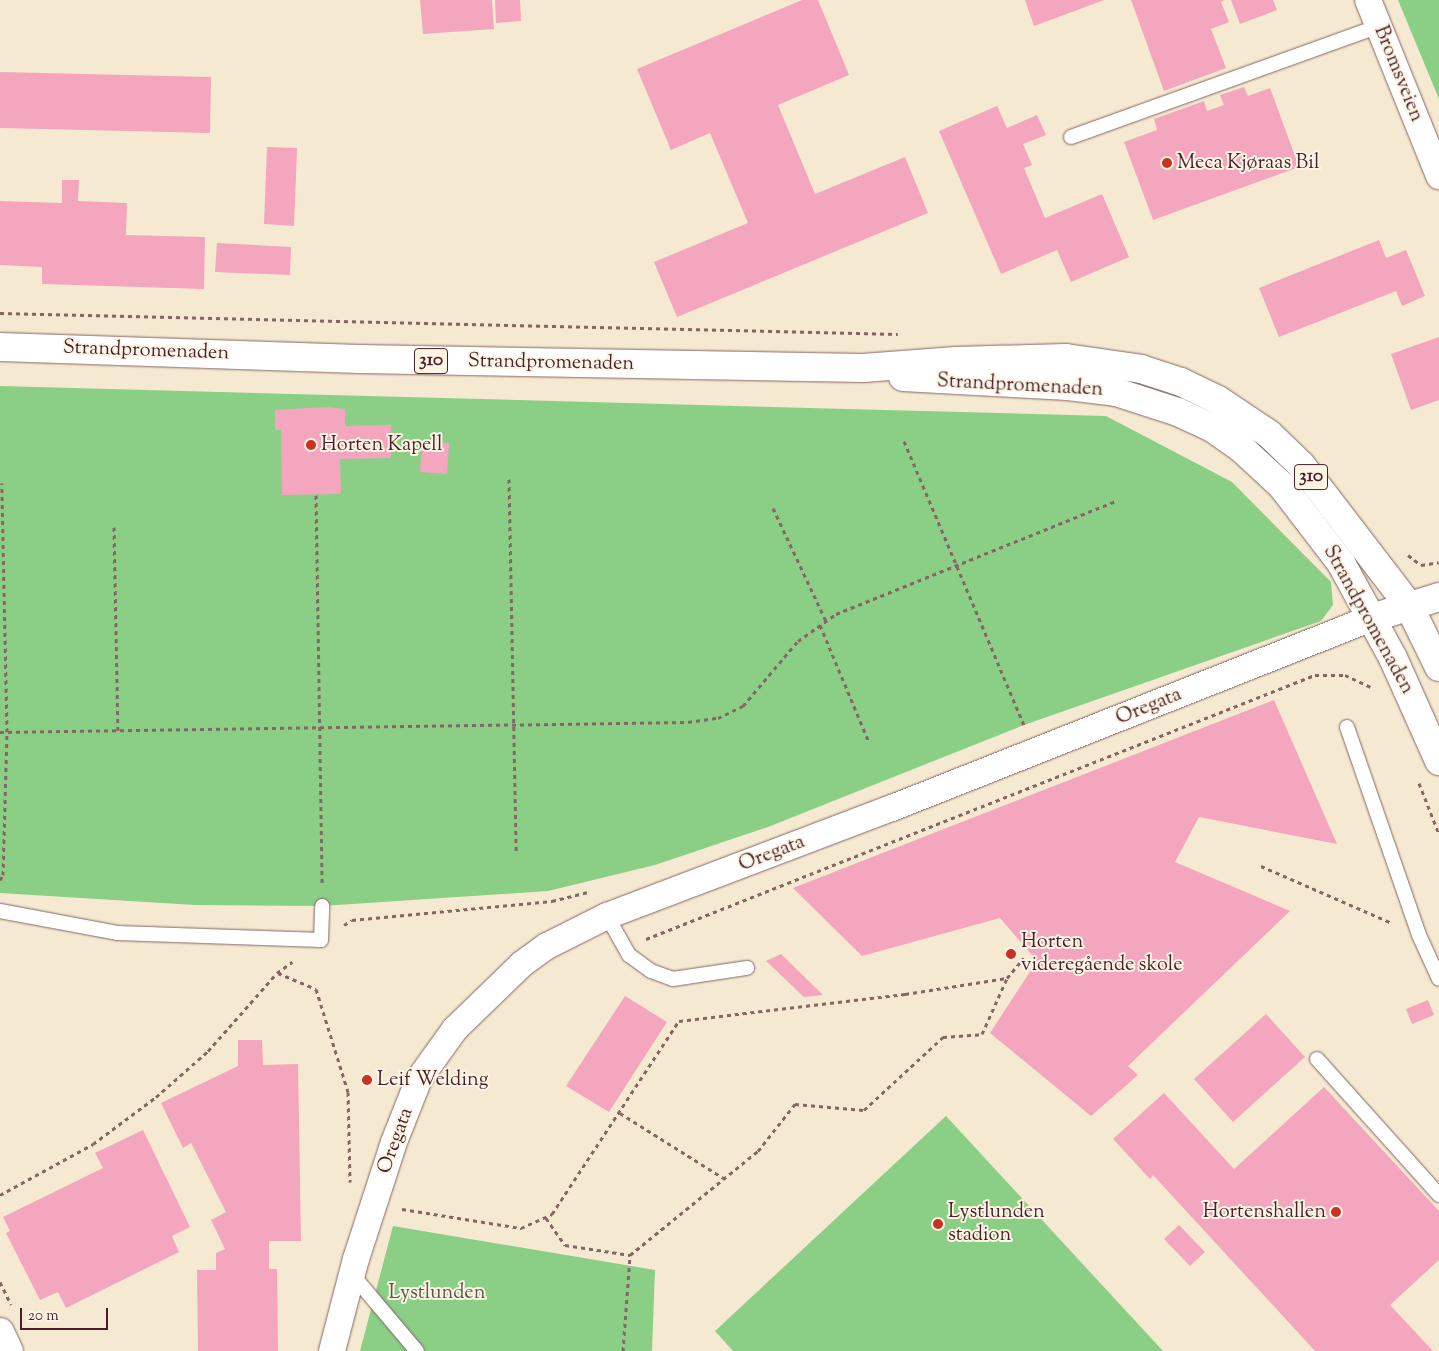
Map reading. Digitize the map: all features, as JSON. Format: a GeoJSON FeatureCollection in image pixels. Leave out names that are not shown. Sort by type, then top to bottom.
{"type":"FeatureCollection","features":[{"type":"Feature","properties":{"kind":"main road","name":"Strandpromenaden"},"geometry":{"type":"LineString","coordinates":[[0,347],[408,360],[863,368],[956,361],[1066,358],[1141,368],[1181,382],[1254,422],[1301,465],[1409,606],[1439,667]]}},
{"type":"Feature","properties":{"kind":"main road","name":"Strandpromenaden"},"geometry":{"type":"LineString","coordinates":[[863,368],[924,380],[1068,386],[1116,392],[1140,398],[1214,429],[1241,448],[1282,486],[1342,563],[1372,618],[1427,767]]}},
{"type":"Feature","properties":{"kind":"main road","name":"Oregata"},"geometry":{"type":"LineString","coordinates":[[1372,618],[1439,597]]}},
{"type":"Feature","properties":{"kind":"main road"},"geometry":{"type":"LineString","coordinates":[[0,1332],[9,1351]]}},
{"type":"Feature","properties":{"kind":"street","name":"Bromsveien"},"geometry":{"type":"LineString","coordinates":[[1368,0],[1439,176]]}},
{"type":"Feature","properties":{"kind":"street","name":"Oregata"},"geometry":{"type":"LineString","coordinates":[[332,1351],[351,1273],[419,1079],[455,1029],[522,964],[547,946],[608,916],[892,808],[1372,618]]}},
{"type":"Feature","properties":{"kind":"lane"},"geometry":{"type":"LineString","coordinates":[[1070,137],[1379,26]]}},
{"type":"Feature","properties":{"kind":"lane"},"geometry":{"type":"LineString","coordinates":[[1347,727],[1419,935],[1439,979]]}},
{"type":"Feature","properties":{"kind":"lane"},"geometry":{"type":"LineString","coordinates":[[0,911],[117,932],[321,940],[322,906]]}},
{"type":"Feature","properties":{"kind":"lane"},"geometry":{"type":"LineString","coordinates":[[608,916],[628,955],[644,966],[673,979],[747,968]]}},
{"type":"Feature","properties":{"kind":"lane"},"geometry":{"type":"LineString","coordinates":[[1317,1059],[1439,1196]]}},
{"type":"Feature","properties":{"kind":"lane"},"geometry":{"type":"LineString","coordinates":[[351,1273],[417,1351]]}},
{"type":"Feature","properties":{"kind":"path"},"geometry":{"type":"LineString","coordinates":[[904,441],[1026,730]]}},
{"type":"Feature","properties":{"kind":"path"},"geometry":{"type":"LineString","coordinates":[[509,479],[512,724],[516,852]]}},
{"type":"Feature","properties":{"kind":"path"},"geometry":{"type":"LineString","coordinates":[[0,880],[3,875],[7,732],[2,483]]}},
{"type":"Feature","properties":{"kind":"path"},"geometry":{"type":"LineString","coordinates":[[316,495],[322,906]]}},
{"type":"Feature","properties":{"kind":"path"},"geometry":{"type":"LineString","coordinates":[[0,732],[688,722],[718,718],[743,706],[798,641],[836,614],[1118,500]]}},
{"type":"Feature","properties":{"kind":"path"},"geometry":{"type":"LineString","coordinates":[[773,508],[826,621]]}},
{"type":"Feature","properties":{"kind":"path"},"geometry":{"type":"LineString","coordinates":[[114,527],[118,730]]}},
{"type":"Feature","properties":{"kind":"path"},"geometry":{"type":"LineString","coordinates":[[820,626],[868,740]]}},
{"type":"Feature","properties":{"kind":"path"},"geometry":{"type":"LineString","coordinates":[[624,947],[1315,676],[1345,675],[1365,682],[1380,696]]}},
{"type":"Feature","properties":{"kind":"path"},"geometry":{"type":"LineString","coordinates":[[1427,767],[1439,834]]}},
{"type":"Feature","properties":{"kind":"path"},"geometry":{"type":"LineString","coordinates":[[1261,866],[1419,935]]}},
{"type":"Feature","properties":{"kind":"path"},"geometry":{"type":"LineString","coordinates":[[546,1218],[565,1245],[630,1255],[725,1180],[758,1151],[794,1104],[864,1110],[943,1037],[982,1034],[1007,978],[1024,958]]}},
{"type":"Feature","properties":{"kind":"path"},"geometry":{"type":"LineString","coordinates":[[278,973],[316,989],[348,1092],[350,1189]]}},
{"type":"Feature","properties":{"kind":"path"},"geometry":{"type":"LineString","coordinates":[[374,1205],[521,1228],[546,1218],[564,1200],[679,1021],[905,994],[1007,978]]}},
{"type":"Feature","properties":{"kind":"path"},"geometry":{"type":"LineString","coordinates":[[620,1113],[725,1180]]}},
{"type":"Feature","properties":{"kind":"path"},"geometry":{"type":"LineString","coordinates":[[623,1351],[630,1255]]}},
{"type":"Feature","properties":{"kind":"green space"},"geometry":{"type":"Polygon","coordinates":[[[1398,0],[1439,0],[1439,99],[1398,0]]]}},
{"type":"Feature","properties":{"kind":"green space"},"geometry":{"type":"Polygon","coordinates":[[[0,386],[1106,416],[1232,482],[1331,582],[1333,605],[1321,621],[1024,725],[768,827],[655,865],[548,891],[322,906],[195,905],[0,893],[0,386]]]}},
{"type":"Feature","properties":{"kind":"green space","name":"Lystlunden stadion"},"geometry":{"type":"Polygon","coordinates":[[[946,1116],[1163,1351],[733,1351],[715,1331],[946,1116]]]}},
{"type":"Feature","properties":{"kind":"green space","name":"Lystlunden"},"geometry":{"type":"Polygon","coordinates":[[[393,1226],[655,1270],[652,1351],[360,1351],[393,1226]]]}},
{"type":"Feature","properties":{"kind":"building"},"geometry":{"type":"Polygon","coordinates":[[[420,0],[492,0],[494,29],[423,34],[420,0]]]}},
{"type":"Feature","properties":{"kind":"building"},"geometry":{"type":"Polygon","coordinates":[[[495,0],[520,0],[521,21],[496,23],[495,0]]]}},
{"type":"Feature","properties":{"kind":"building"},"geometry":{"type":"Polygon","coordinates":[[[802,0],[818,0],[849,75],[778,105],[815,194],[905,157],[928,213],[677,317],[654,262],[748,223],[710,133],[671,150],[637,69],[802,0]]]}},
{"type":"Feature","properties":{"kind":"building"},"geometry":{"type":"Polygon","coordinates":[[[1025,0],[1104,0],[1034,26],[1025,0]]]}},
{"type":"Feature","properties":{"kind":"building"},"geometry":{"type":"Polygon","coordinates":[[[1131,0],[1225,0],[1221,2],[1229,22],[1211,29],[1226,68],[1164,91],[1131,0]]]}},
{"type":"Feature","properties":{"kind":"building"},"geometry":{"type":"Polygon","coordinates":[[[1231,0],[1273,0],[1277,10],[1240,24],[1231,0]]]}},
{"type":"Feature","properties":{"kind":"building"},"geometry":{"type":"Polygon","coordinates":[[[0,72],[211,77],[210,133],[0,128],[0,72]]]}},
{"type":"Feature","properties":{"kind":"building"},"geometry":{"type":"Polygon","coordinates":[[[1244,87],[1248,96],[1270,88],[1299,167],[1153,220],[1124,142],[1157,130],[1154,119],[1204,101],[1207,111],[1224,105],[1220,95],[1244,87]]]}},
{"type":"Feature","properties":{"kind":"building"},"geometry":{"type":"Polygon","coordinates":[[[997,106],[1007,128],[1037,115],[1046,135],[1023,144],[1032,165],[1024,168],[1045,218],[1102,194],[1129,257],[1071,282],[1057,250],[1001,274],[939,131],[997,106]]]}},
{"type":"Feature","properties":{"kind":"building"},"geometry":{"type":"Polygon","coordinates":[[[267,147],[297,148],[294,226],[264,224],[267,147]]]}},
{"type":"Feature","properties":{"kind":"building"},"geometry":{"type":"Polygon","coordinates":[[[62,180],[79,180],[78,201],[127,203],[126,235],[205,237],[204,289],[42,284],[42,267],[0,265],[0,201],[62,203],[62,180]]]}},
{"type":"Feature","properties":{"kind":"building"},"geometry":{"type":"Polygon","coordinates":[[[1379,240],[1386,258],[1406,250],[1425,296],[1402,306],[1396,291],[1279,337],[1259,288],[1379,240]]]}},
{"type":"Feature","properties":{"kind":"building"},"geometry":{"type":"Polygon","coordinates":[[[217,243],[291,247],[290,275],[215,272],[217,243]]]}},
{"type":"Feature","properties":{"kind":"building"},"geometry":{"type":"Polygon","coordinates":[[[1439,337],[1439,400],[1411,410],[1391,354],[1439,337]]]}},
{"type":"Feature","properties":{"kind":"building","name":"Horten Kapell"},"geometry":{"type":"Polygon","coordinates":[[[326,407],[345,409],[345,426],[391,425],[391,458],[340,459],[341,494],[282,495],[281,430],[275,430],[275,410],[326,407]]]}},
{"type":"Feature","properties":{"kind":"building"},"geometry":{"type":"Polygon","coordinates":[[[422,441],[449,443],[447,474],[420,472],[422,441]]]}},
{"type":"Feature","properties":{"kind":"building"},"geometry":{"type":"Polygon","coordinates":[[[1274,700],[1337,844],[1199,817],[1175,862],[1290,911],[1128,1066],[1138,1075],[1091,1116],[990,1033],[1037,961],[1000,918],[862,956],[793,888],[1274,700]]]}},
{"type":"Feature","properties":{"kind":"building"},"geometry":{"type":"Polygon","coordinates":[[[781,954],[823,995],[804,997],[766,961],[781,954]]]}},
{"type":"Feature","properties":{"kind":"building"},"geometry":{"type":"Polygon","coordinates":[[[625,996],[667,1022],[609,1112],[566,1086],[625,996]]]}},
{"type":"Feature","properties":{"kind":"building"},"geometry":{"type":"Polygon","coordinates":[[[1428,1000],[1434,1015],[1412,1024],[1406,1009],[1428,1000]]]}},
{"type":"Feature","properties":{"kind":"building"},"geometry":{"type":"Polygon","coordinates":[[[1266,1014],[1305,1057],[1233,1122],[1194,1079],[1266,1014]]]}},
{"type":"Feature","properties":{"kind":"building"},"geometry":{"type":"Polygon","coordinates":[[[238,1040],[262,1040],[263,1065],[298,1064],[301,1241],[269,1241],[269,1269],[277,1269],[278,1351],[198,1351],[197,1270],[216,1270],[216,1253],[225,1249],[211,1220],[226,1212],[191,1143],[183,1148],[161,1103],[238,1066],[238,1040]]]}},
{"type":"Feature","properties":{"kind":"building"},"geometry":{"type":"Polygon","coordinates":[[[1324,1087],[1439,1211],[1439,1260],[1390,1305],[1433,1351],[1315,1351],[1153,1175],[1150,1179],[1113,1139],[1164,1093],[1234,1169],[1324,1087]]]}},
{"type":"Feature","properties":{"kind":"building"},"geometry":{"type":"Polygon","coordinates":[[[143,1130],[190,1227],[172,1236],[179,1252],[66,1308],[58,1292],[40,1300],[6,1233],[10,1231],[3,1217],[103,1168],[95,1153],[143,1130]]]}},
{"type":"Feature","properties":{"kind":"building"},"geometry":{"type":"Polygon","coordinates":[[[1179,1225],[1205,1252],[1190,1266],[1164,1239],[1179,1225]]]}},
{"type":"Feature","properties":{"kind":"place","name":"Meca Kjøraas Bil"},"geometry":{"type":"Point","coordinates":[1167,163]}},
{"type":"Feature","properties":{"kind":"place","name":"Horten Kapell"},"geometry":{"type":"Point","coordinates":[311,445]}},
{"type":"Feature","properties":{"kind":"place","name":"Horten videregående skole"},"geometry":{"type":"Point","coordinates":[1011,954]}},
{"type":"Feature","properties":{"kind":"place","name":"Leif Welding"},"geometry":{"type":"Point","coordinates":[367,1080]}},
{"type":"Feature","properties":{"kind":"place","name":"Hortenshallen"},"geometry":{"type":"Point","coordinates":[1336,1212]}},
{"type":"Feature","properties":{"kind":"place","name":"Lystlunden stadion"},"geometry":{"type":"Point","coordinates":[938,1224]}}]}
